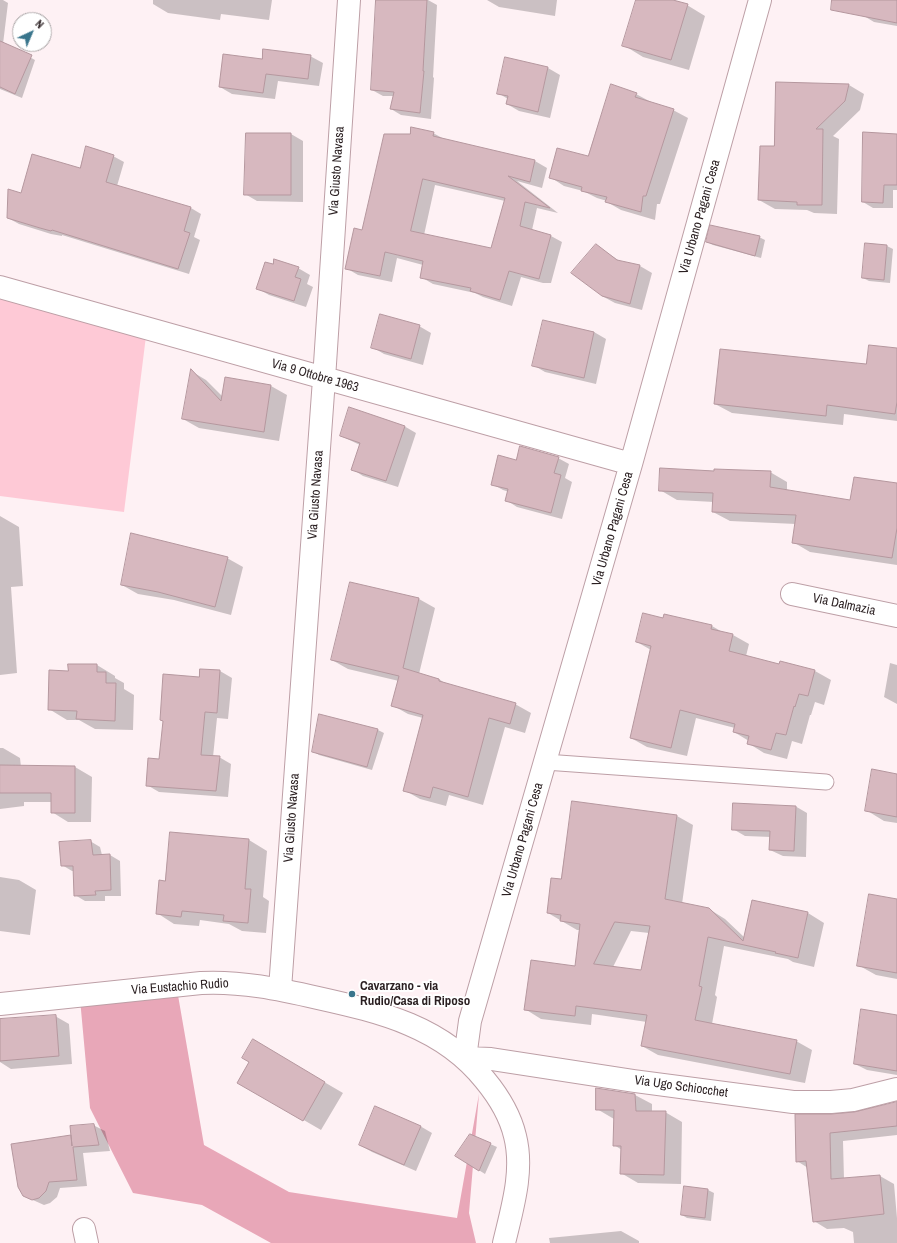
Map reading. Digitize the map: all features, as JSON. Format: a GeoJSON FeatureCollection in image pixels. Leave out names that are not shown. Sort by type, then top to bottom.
{"type":"FeatureCollection","features":[{"type":"Feature","properties":{"kind":"street","name":"Via Giusto Navasa"},"geometry":{"type":"LineString","coordinates":[[280,989],[324,379],[348,0]]}},
{"type":"Feature","properties":{"kind":"street","name":"Via Urbano Pagani Cesa"},"geometry":{"type":"LineString","coordinates":[[465,1058],[470,1021],[631,464],[760,0]]}},
{"type":"Feature","properties":{"kind":"street","name":"Via 9 Ottobre 1963"},"geometry":{"type":"LineString","coordinates":[[0,287],[631,464]]}},
{"type":"Feature","properties":{"kind":"street","name":"Via Dalmazia"},"geometry":{"type":"LineString","coordinates":[[792,594],[897,616]]}},
{"type":"Feature","properties":{"kind":"street","name":"Via Eustachio Rudio"},"geometry":{"type":"LineString","coordinates":[[0,1004],[201,983],[224,982],[280,989],[395,1018],[436,1037],[465,1058],[480,1074],[494,1090],[511,1122],[518,1157],[517,1183],[504,1243]]}},
{"type":"Feature","properties":{"kind":"street","name":"Via Ugo Schiocchet"},"geometry":{"type":"LineString","coordinates":[[465,1058],[491,1058],[634,1081],[793,1102],[831,1102],[853,1100],[897,1089]]}},
{"type":"Feature","properties":{"kind":"lane"},"geometry":{"type":"LineString","coordinates":[[545,762],[826,782]]}},
{"type":"Feature","properties":{"kind":"shaded area"},"geometry":{"type":"Polygon","coordinates":[[[0,291],[146,336],[124,512],[0,496],[0,291]]]}},
{"type":"Feature","properties":{"kind":"shaded area"},"geometry":{"type":"Polygon","coordinates":[[[175,978],[204,1145],[289,1192],[457,1218],[479,1094],[469,1213],[476,1243],[271,1243],[202,1205],[133,1193],[90,1108],[79,988],[175,978]]]}},
{"type":"Feature","properties":{"kind":"building"},"geometry":{"type":"Polygon","coordinates":[[[376,0],[427,0],[424,71],[420,113],[390,109],[394,92],[371,90],[376,0]]]}},
{"type":"Feature","properties":{"kind":"building"},"geometry":{"type":"Polygon","coordinates":[[[636,0],[673,0],[688,4],[671,60],[622,46],[636,0]]]}},
{"type":"Feature","properties":{"kind":"building"},"geometry":{"type":"Polygon","coordinates":[[[832,0],[897,0],[897,23],[831,10],[832,0]]]}},
{"type":"Feature","properties":{"kind":"building"},"geometry":{"type":"Polygon","coordinates":[[[0,41],[12,46],[12,52],[25,52],[32,55],[15,94],[0,87],[0,41]]]}},
{"type":"Feature","properties":{"kind":"building"},"geometry":{"type":"Polygon","coordinates":[[[263,49],[311,55],[308,79],[266,74],[263,93],[219,87],[223,54],[262,59],[263,49]]]}},
{"type":"Feature","properties":{"kind":"building"},"geometry":{"type":"Polygon","coordinates":[[[505,57],[548,67],[538,112],[506,104],[508,96],[497,94],[505,57]]]}},
{"type":"Feature","properties":{"kind":"building"},"geometry":{"type":"Polygon","coordinates":[[[776,82],[849,84],[845,101],[816,129],[823,129],[822,205],[797,205],[797,202],[758,200],[760,146],[774,146],[776,82]]]}},
{"type":"Feature","properties":{"kind":"building"},"geometry":{"type":"Polygon","coordinates":[[[611,84],[637,93],[635,97],[674,109],[646,196],[643,196],[641,212],[605,202],[607,197],[581,191],[582,187],[549,178],[557,148],[588,156],[611,84]]]}},
{"type":"Feature","properties":{"kind":"building"},"geometry":{"type":"Polygon","coordinates":[[[411,127],[434,132],[433,136],[535,160],[530,182],[508,176],[550,208],[525,202],[520,226],[551,235],[539,279],[509,271],[500,300],[470,291],[471,288],[420,278],[423,261],[385,252],[380,276],[345,269],[354,228],[362,230],[384,134],[410,134],[411,127]],[[423,179],[411,231],[491,248],[505,198],[423,179]]]}},
{"type":"Feature","properties":{"kind":"building"},"geometry":{"type":"Polygon","coordinates":[[[863,132],[897,134],[897,185],[884,185],[883,203],[862,202],[863,132]]]}},
{"type":"Feature","properties":{"kind":"building"},"geometry":{"type":"Polygon","coordinates":[[[246,133],[291,133],[291,195],[244,195],[246,133]]]}},
{"type":"Feature","properties":{"kind":"building"},"geometry":{"type":"Polygon","coordinates":[[[86,146],[114,155],[106,182],[191,207],[184,231],[190,233],[178,269],[52,230],[51,231],[7,218],[8,189],[21,193],[32,154],[80,168],[86,146]]]}},
{"type":"Feature","properties":{"kind":"building"},"geometry":{"type":"Polygon","coordinates":[[[710,225],[760,236],[755,256],[706,242],[710,225]]]}},
{"type":"Feature","properties":{"kind":"building"},"geometry":{"type":"Polygon","coordinates":[[[865,243],[887,245],[884,280],[862,278],[865,243]]]}},
{"type":"Feature","properties":{"kind":"building"},"geometry":{"type":"Polygon","coordinates":[[[596,244],[617,260],[640,265],[630,304],[602,296],[571,273],[596,244]]]}},
{"type":"Feature","properties":{"kind":"building"},"geometry":{"type":"Polygon","coordinates":[[[274,259],[299,267],[295,277],[301,279],[294,301],[256,289],[265,262],[273,264],[274,259]]]}},
{"type":"Feature","properties":{"kind":"building"},"geometry":{"type":"Polygon","coordinates":[[[380,314],[420,325],[411,359],[371,348],[380,314]]]}},
{"type":"Feature","properties":{"kind":"building"},"geometry":{"type":"Polygon","coordinates":[[[543,320],[594,332],[584,378],[532,366],[543,320]]]}},
{"type":"Feature","properties":{"kind":"building"},"geometry":{"type":"Polygon","coordinates":[[[869,345],[897,348],[897,402],[895,414],[827,405],[826,416],[714,404],[720,349],[866,364],[869,345]]]}},
{"type":"Feature","properties":{"kind":"building"},"geometry":{"type":"Polygon","coordinates":[[[191,369],[221,401],[225,377],[271,385],[264,432],[182,419],[191,369]]]}},
{"type":"Feature","properties":{"kind":"building"},"geometry":{"type":"Polygon","coordinates":[[[349,407],[405,426],[386,481],[351,470],[360,443],[340,436],[349,407]]]}},
{"type":"Feature","properties":{"kind":"building"},"geometry":{"type":"Polygon","coordinates":[[[520,446],[559,457],[554,473],[561,475],[551,513],[505,501],[508,489],[491,485],[498,455],[516,460],[520,446]]]}},
{"type":"Feature","properties":{"kind":"building"},"geometry":{"type":"Polygon","coordinates":[[[660,468],[714,471],[714,469],[771,471],[770,487],[850,500],[854,477],[897,483],[897,528],[892,558],[792,543],[796,515],[712,512],[713,493],[659,491],[660,468]]]}},
{"type":"Feature","properties":{"kind":"building"},"geometry":{"type":"Polygon","coordinates":[[[131,533],[228,557],[215,607],[158,592],[121,585],[131,533]]]}},
{"type":"Feature","properties":{"kind":"building"},"geometry":{"type":"Polygon","coordinates":[[[350,582],[419,598],[403,668],[439,679],[439,681],[516,703],[510,724],[489,718],[468,797],[433,787],[430,798],[403,791],[423,715],[391,706],[399,676],[331,660],[350,582]]]}},
{"type":"Feature","properties":{"kind":"building"},"geometry":{"type":"Polygon","coordinates":[[[643,613],[663,618],[664,614],[712,625],[711,629],[733,634],[729,651],[779,664],[780,661],[815,670],[808,696],[799,694],[786,735],[776,733],[771,750],[747,744],[749,736],[733,732],[735,724],[680,710],[671,748],[630,738],[651,646],[636,642],[643,613]]]}},
{"type":"Feature","properties":{"kind":"building"},"geometry":{"type":"Polygon","coordinates":[[[68,664],[97,664],[97,672],[106,672],[106,683],[116,683],[115,721],[76,719],[77,711],[48,710],[49,670],[68,671],[68,664]]]}},
{"type":"Feature","properties":{"kind":"building"},"geometry":{"type":"Polygon","coordinates":[[[200,669],[220,670],[217,713],[205,712],[201,755],[220,756],[216,791],[146,786],[148,758],[159,759],[163,721],[160,720],[163,674],[199,677],[200,669]]]}},
{"type":"Feature","properties":{"kind":"building"},"geometry":{"type":"Polygon","coordinates":[[[319,714],[378,729],[367,767],[312,752],[319,714]]]}},
{"type":"Feature","properties":{"kind":"building"},"geometry":{"type":"Polygon","coordinates":[[[0,765],[75,766],[75,813],[51,813],[51,793],[0,793],[0,765]]]}},
{"type":"Feature","properties":{"kind":"building"},"geometry":{"type":"Polygon","coordinates":[[[872,769],[897,774],[897,817],[865,811],[872,769]]]}},
{"type":"Feature","properties":{"kind":"building"},"geometry":{"type":"Polygon","coordinates":[[[572,801],[677,815],[665,899],[709,908],[743,941],[752,900],[808,912],[798,958],[708,937],[699,986],[702,987],[695,1020],[797,1040],[790,1074],[641,1046],[647,1015],[576,1006],[575,1016],[524,1010],[531,960],[575,966],[580,924],[560,921],[561,915],[547,913],[551,878],[561,879],[572,801]],[[615,922],[594,964],[641,970],[650,926],[615,922]]]}},
{"type":"Feature","properties":{"kind":"building"},"geometry":{"type":"Polygon","coordinates":[[[733,803],[796,806],[794,851],[769,850],[770,831],[732,830],[733,803]]]}},
{"type":"Feature","properties":{"kind":"building"},"geometry":{"type":"Polygon","coordinates":[[[170,832],[249,839],[245,889],[251,889],[248,923],[223,921],[224,915],[182,911],[181,917],[156,914],[159,880],[165,881],[170,832]]]}},
{"type":"Feature","properties":{"kind":"building"},"geometry":{"type":"Polygon","coordinates":[[[91,840],[93,855],[110,854],[111,890],[95,891],[96,895],[74,896],[73,866],[61,866],[59,842],[91,840]]]}},
{"type":"Feature","properties":{"kind":"building"},"geometry":{"type":"Polygon","coordinates":[[[869,894],[897,899],[897,973],[857,966],[869,894]]]}},
{"type":"Feature","properties":{"kind":"building"},"geometry":{"type":"Polygon","coordinates":[[[861,1009],[897,1015],[897,1071],[854,1064],[861,1009]]]}},
{"type":"Feature","properties":{"kind":"building"},"geometry":{"type":"Polygon","coordinates":[[[56,1015],[59,1056],[0,1061],[0,1019],[56,1015]]]}},
{"type":"Feature","properties":{"kind":"building"},"geometry":{"type":"Polygon","coordinates":[[[253,1039],[325,1082],[303,1121],[237,1083],[249,1062],[242,1058],[253,1039]]]}},
{"type":"Feature","properties":{"kind":"building"},"geometry":{"type":"Polygon","coordinates":[[[596,1088],[635,1094],[636,1111],[666,1111],[664,1175],[620,1174],[621,1146],[613,1146],[614,1110],[596,1110],[596,1088]]]}},
{"type":"Feature","properties":{"kind":"building"},"geometry":{"type":"Polygon","coordinates":[[[897,1102],[897,1126],[830,1133],[831,1179],[880,1175],[884,1214],[813,1222],[806,1161],[796,1162],[795,1114],[831,1114],[854,1112],[897,1102]]]}},
{"type":"Feature","properties":{"kind":"building"},"geometry":{"type":"Polygon","coordinates":[[[375,1106],[421,1126],[404,1165],[359,1145],[375,1106]]]}},
{"type":"Feature","properties":{"kind":"building"},"geometry":{"type":"Polygon","coordinates":[[[94,1124],[99,1145],[73,1147],[77,1180],[49,1182],[46,1191],[39,1198],[32,1200],[23,1196],[18,1187],[11,1144],[71,1135],[70,1126],[94,1124]]]}},
{"type":"Feature","properties":{"kind":"building"},"geometry":{"type":"Polygon","coordinates":[[[470,1134],[491,1143],[479,1171],[455,1156],[470,1134]]]}},
{"type":"Feature","properties":{"kind":"building"},"geometry":{"type":"Polygon","coordinates":[[[684,1186],[708,1189],[705,1218],[681,1215],[684,1186]]]}},
{"type":"Feature","properties":{"kind":"place","name":"Cavarzano - via Rudio/Casa di Riposo"},"geometry":{"type":"Point","coordinates":[352,994]}}]}
